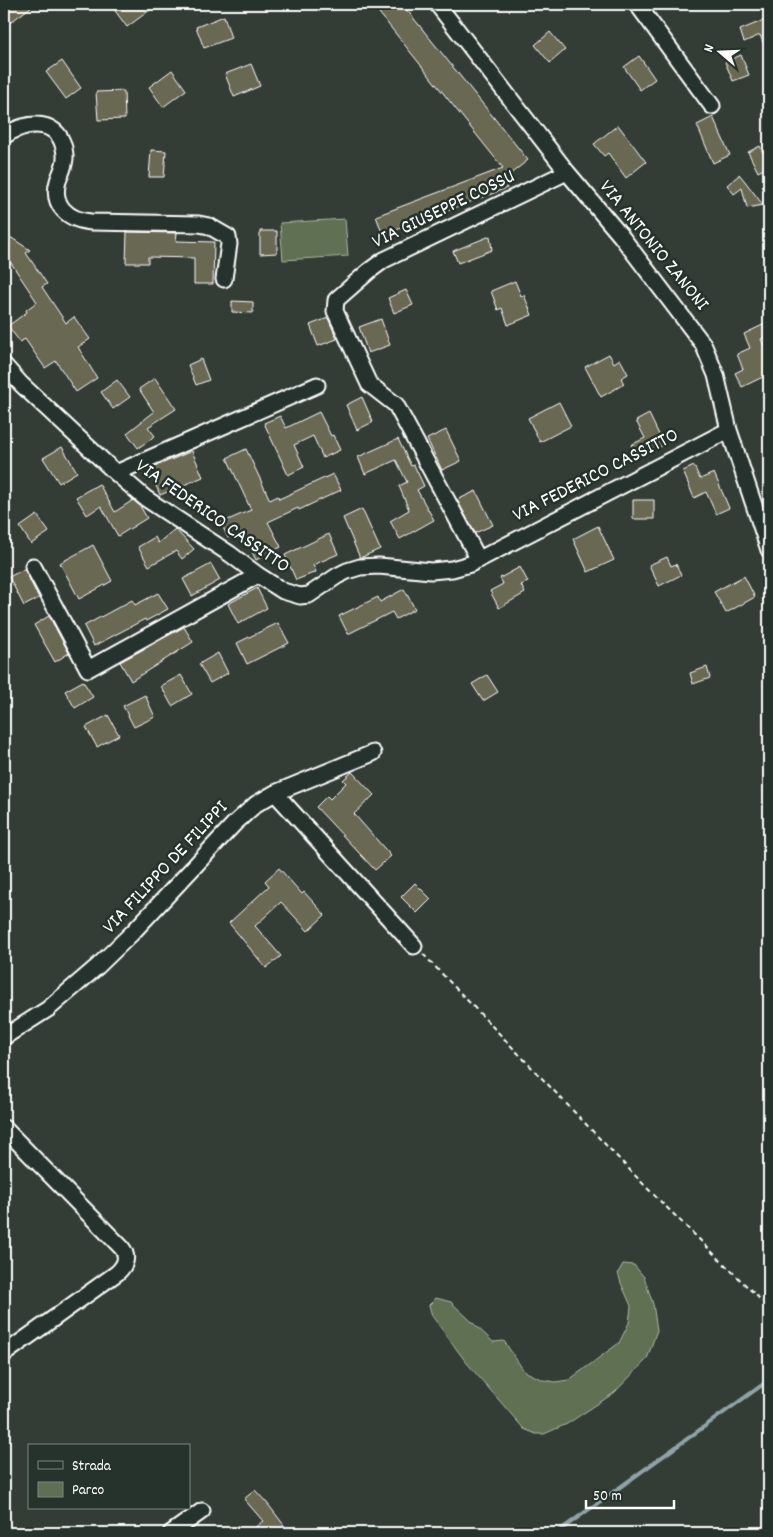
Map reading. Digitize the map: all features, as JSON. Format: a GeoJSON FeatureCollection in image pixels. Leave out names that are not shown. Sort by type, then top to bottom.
{"type":"FeatureCollection","features":[{"type":"Feature","properties":{"kind":"street","name":"VIA ANTONIO ZANONI"},"geometry":{"type":"LineString","coordinates":[[437,4],[567,172],[621,236],[703,344],[716,375],[730,430],[769,550]]}},
{"type":"Feature","properties":{"kind":"street"},"geometry":{"type":"LineString","coordinates":[[637,4],[712,106]]}},
{"type":"Feature","properties":{"kind":"street"},"geometry":{"type":"LineString","coordinates":[[4,136],[24,126],[37,124],[50,128],[58,135],[63,145],[65,159],[57,185],[58,204],[66,214],[77,219],[101,222],[199,224],[208,226],[228,237],[229,244],[224,279]]}},
{"type":"Feature","properties":{"kind":"street","name":"VIA GIUSEPPE COSSU"},"geometry":{"type":"LineString","coordinates":[[479,560],[396,405],[369,384],[335,311],[336,300],[368,271],[389,257],[567,172]]}},
{"type":"Feature","properties":{"kind":"street","name":"VIA FEDERICO CASSITTO"},"geometry":{"type":"LineString","coordinates":[[4,365],[21,384],[116,474],[152,504],[230,554],[283,591],[300,596],[312,593],[347,570],[360,567],[379,566],[421,571],[442,570],[479,560],[730,430]]}},
{"type":"Feature","properties":{"kind":"street"},"geometry":{"type":"LineString","coordinates":[[116,474],[317,385]]}},
{"type":"Feature","properties":{"kind":"street"},"geometry":{"type":"LineString","coordinates":[[33,566],[88,670],[258,575]]}},
{"type":"Feature","properties":{"kind":"street","name":"VIA FILIPPO DE FILIPPI"},"geometry":{"type":"LineString","coordinates":[[4,1038],[48,1009],[98,966],[132,933],[234,824],[256,804],[275,793],[373,753]]}},
{"type":"Feature","properties":{"kind":"street"},"geometry":{"type":"LineString","coordinates":[[275,793],[414,946]]}},
{"type":"Feature","properties":{"kind":"street"},"geometry":{"type":"LineString","coordinates":[[4,1128],[122,1248],[126,1258],[123,1268],[117,1273],[4,1354]]}},
{"type":"Feature","properties":{"kind":"street"},"geometry":{"type":"LineString","coordinates":[[171,1533],[202,1511]]}},
{"type":"Feature","properties":{"kind":"path"},"geometry":{"type":"LineString","coordinates":[[414,946],[648,1189],[769,1308]]}},
{"type":"Feature","properties":{"kind":"green space"},"geometry":{"type":"Polygon","coordinates":[[[345,219],[348,256],[283,260],[280,223],[345,219]]]}},
{"type":"Feature","properties":{"kind":"green space"},"geometry":{"type":"Polygon","coordinates":[[[623,1264],[634,1265],[644,1277],[653,1304],[657,1330],[647,1359],[614,1393],[567,1424],[544,1434],[536,1434],[524,1429],[466,1362],[432,1316],[429,1305],[436,1298],[451,1302],[493,1342],[504,1341],[524,1371],[543,1380],[555,1382],[569,1380],[619,1343],[629,1323],[631,1306],[618,1273],[623,1264]]]}},
{"type":"Feature","properties":{"kind":"building"},"geometry":{"type":"Polygon","coordinates":[[[4,4],[35,4],[4,27],[4,4]]]}},
{"type":"Feature","properties":{"kind":"building"},"geometry":{"type":"Polygon","coordinates":[[[110,4],[158,4],[127,27],[110,4]]]}},
{"type":"Feature","properties":{"kind":"building"},"geometry":{"type":"Polygon","coordinates":[[[372,4],[402,4],[528,160],[504,179],[507,188],[383,235],[376,216],[503,168],[372,4]]]}},
{"type":"Feature","properties":{"kind":"building"},"geometry":{"type":"Polygon","coordinates":[[[224,16],[231,38],[204,48],[196,27],[224,16]]]}},
{"type":"Feature","properties":{"kind":"building"},"geometry":{"type":"Polygon","coordinates":[[[769,18],[769,57],[760,35],[744,42],[740,30],[769,18]]]}},
{"type":"Feature","properties":{"kind":"building"},"geometry":{"type":"Polygon","coordinates":[[[550,32],[565,50],[550,63],[535,45],[550,32]]]}},
{"type":"Feature","properties":{"kind":"building"},"geometry":{"type":"Polygon","coordinates":[[[741,55],[749,75],[733,81],[725,62],[741,55]]]}},
{"type":"Feature","properties":{"kind":"building"},"geometry":{"type":"Polygon","coordinates":[[[639,56],[655,79],[640,90],[624,67],[639,56]]]}},
{"type":"Feature","properties":{"kind":"building"},"geometry":{"type":"Polygon","coordinates":[[[62,61],[81,88],[66,99],[46,72],[62,61]]]}},
{"type":"Feature","properties":{"kind":"building"},"geometry":{"type":"Polygon","coordinates":[[[251,64],[260,86],[234,97],[225,74],[251,64]]]}},
{"type":"Feature","properties":{"kind":"building"},"geometry":{"type":"Polygon","coordinates":[[[172,70],[186,90],[163,107],[149,87],[172,70]]]}},
{"type":"Feature","properties":{"kind":"building"},"geometry":{"type":"Polygon","coordinates":[[[124,91],[125,119],[98,120],[96,92],[124,91]]]}},
{"type":"Feature","properties":{"kind":"building"},"geometry":{"type":"Polygon","coordinates":[[[713,117],[730,155],[713,163],[697,125],[713,117]]]}},
{"type":"Feature","properties":{"kind":"building"},"geometry":{"type":"Polygon","coordinates":[[[618,125],[646,162],[626,178],[608,153],[604,156],[594,144],[618,125]]]}},
{"type":"Feature","properties":{"kind":"building"},"geometry":{"type":"Polygon","coordinates":[[[760,146],[769,166],[758,172],[748,152],[760,146]]]}},
{"type":"Feature","properties":{"kind":"building"},"geometry":{"type":"Polygon","coordinates":[[[151,150],[166,151],[164,177],[149,177],[151,150]]]}},
{"type":"Feature","properties":{"kind":"building"},"geometry":{"type":"Polygon","coordinates":[[[739,174],[763,205],[747,208],[742,188],[734,194],[727,185],[739,174]]]}},
{"type":"Feature","properties":{"kind":"building"},"geometry":{"type":"Polygon","coordinates":[[[260,231],[277,231],[277,253],[260,254],[260,231]]]}},
{"type":"Feature","properties":{"kind":"building"},"geometry":{"type":"Polygon","coordinates":[[[127,232],[177,233],[176,241],[214,242],[213,284],[194,284],[194,258],[148,257],[148,263],[126,263],[127,232]]]}},
{"type":"Feature","properties":{"kind":"building"},"geometry":{"type":"Polygon","coordinates":[[[4,233],[30,250],[26,253],[47,284],[42,287],[66,323],[74,317],[90,339],[78,347],[97,378],[76,392],[56,361],[45,368],[25,339],[20,342],[8,326],[37,302],[11,263],[4,268],[4,233]]]}},
{"type":"Feature","properties":{"kind":"building"},"geometry":{"type":"Polygon","coordinates":[[[490,236],[492,250],[458,263],[453,251],[490,236]]]}},
{"type":"Feature","properties":{"kind":"building"},"geometry":{"type":"Polygon","coordinates":[[[515,281],[521,296],[524,295],[532,315],[508,325],[502,308],[498,310],[491,291],[515,281]]]}},
{"type":"Feature","properties":{"kind":"building"},"geometry":{"type":"Polygon","coordinates":[[[406,290],[413,305],[394,313],[388,298],[406,290]]]}},
{"type":"Feature","properties":{"kind":"building"},"geometry":{"type":"Polygon","coordinates":[[[232,301],[253,302],[253,313],[232,312],[232,301]]]}},
{"type":"Feature","properties":{"kind":"building"},"geometry":{"type":"Polygon","coordinates":[[[328,318],[337,339],[318,346],[310,325],[328,318]]]}},
{"type":"Feature","properties":{"kind":"building"},"geometry":{"type":"Polygon","coordinates":[[[381,319],[390,345],[368,353],[359,327],[381,319]]]}},
{"type":"Feature","properties":{"kind":"building"},"geometry":{"type":"Polygon","coordinates":[[[769,322],[769,335],[761,339],[769,357],[769,374],[742,387],[735,373],[743,369],[737,354],[750,348],[744,334],[769,322]]]}},
{"type":"Feature","properties":{"kind":"building"},"geometry":{"type":"Polygon","coordinates":[[[609,354],[614,363],[620,359],[628,374],[621,378],[624,384],[601,397],[585,367],[609,354]]]}},
{"type":"Feature","properties":{"kind":"building"},"geometry":{"type":"Polygon","coordinates":[[[201,359],[209,380],[196,385],[188,365],[201,359]]]}},
{"type":"Feature","properties":{"kind":"building"},"geometry":{"type":"Polygon","coordinates":[[[155,378],[176,409],[148,427],[155,436],[138,448],[127,433],[154,412],[139,389],[155,378]]]}},
{"type":"Feature","properties":{"kind":"building"},"geometry":{"type":"Polygon","coordinates":[[[117,380],[130,397],[113,409],[101,392],[117,380]]]}},
{"type":"Feature","properties":{"kind":"building"},"geometry":{"type":"Polygon","coordinates":[[[362,397],[373,422],[357,430],[346,405],[362,397]]]}},
{"type":"Feature","properties":{"kind":"building"},"geometry":{"type":"Polygon","coordinates":[[[559,402],[571,426],[540,442],[528,418],[559,402]]]}},
{"type":"Feature","properties":{"kind":"building"},"geometry":{"type":"Polygon","coordinates":[[[319,412],[340,450],[323,458],[313,436],[294,445],[304,467],[288,475],[264,423],[280,416],[286,428],[319,412]]]}},
{"type":"Feature","properties":{"kind":"building"},"geometry":{"type":"Polygon","coordinates":[[[649,414],[664,445],[637,457],[631,445],[645,438],[636,421],[649,414]]]}},
{"type":"Feature","properties":{"kind":"building"},"geometry":{"type":"Polygon","coordinates":[[[446,430],[461,461],[442,470],[427,439],[446,430]]]}},
{"type":"Feature","properties":{"kind":"building"},"geometry":{"type":"Polygon","coordinates":[[[398,439],[411,466],[414,465],[424,486],[417,490],[434,520],[400,539],[390,521],[409,510],[399,486],[407,482],[396,460],[365,474],[358,457],[398,439]]]}},
{"type":"Feature","properties":{"kind":"building"},"geometry":{"type":"Polygon","coordinates":[[[62,447],[77,472],[59,483],[43,458],[62,447]]]}},
{"type":"Feature","properties":{"kind":"building"},"geometry":{"type":"Polygon","coordinates":[[[246,449],[270,500],[278,496],[279,499],[333,474],[341,490],[268,522],[281,547],[256,560],[242,532],[228,538],[221,523],[251,510],[227,458],[246,449]]]}},
{"type":"Feature","properties":{"kind":"building"},"geometry":{"type":"Polygon","coordinates":[[[192,451],[203,477],[160,495],[149,469],[192,451]]]}},
{"type":"Feature","properties":{"kind":"building"},"geometry":{"type":"Polygon","coordinates":[[[694,466],[700,479],[714,473],[729,508],[716,514],[706,492],[694,498],[683,471],[694,466]]]}},
{"type":"Feature","properties":{"kind":"building"},"geometry":{"type":"Polygon","coordinates":[[[99,484],[115,512],[133,500],[140,506],[147,518],[118,536],[101,506],[87,515],[76,497],[99,484]]]}},
{"type":"Feature","properties":{"kind":"building"},"geometry":{"type":"Polygon","coordinates":[[[476,491],[493,525],[475,533],[457,500],[476,491]]]}},
{"type":"Feature","properties":{"kind":"building"},"geometry":{"type":"Polygon","coordinates":[[[633,500],[654,500],[654,519],[633,519],[633,500]]]}},
{"type":"Feature","properties":{"kind":"building"},"geometry":{"type":"Polygon","coordinates":[[[362,509],[380,549],[360,558],[343,518],[362,509]]]}},
{"type":"Feature","properties":{"kind":"building"},"geometry":{"type":"Polygon","coordinates":[[[37,515],[49,532],[31,544],[20,527],[37,515]]]}},
{"type":"Feature","properties":{"kind":"building"},"geometry":{"type":"Polygon","coordinates":[[[598,526],[614,560],[588,572],[573,539],[598,526]]]}},
{"type":"Feature","properties":{"kind":"building"},"geometry":{"type":"Polygon","coordinates":[[[175,529],[194,549],[182,559],[176,551],[149,566],[138,547],[155,537],[158,543],[175,529]]]}},
{"type":"Feature","properties":{"kind":"building"},"geometry":{"type":"Polygon","coordinates":[[[329,534],[338,554],[313,565],[316,572],[296,580],[285,555],[329,534]]]}},
{"type":"Feature","properties":{"kind":"building"},"geometry":{"type":"Polygon","coordinates":[[[93,545],[112,581],[79,599],[60,563],[93,545]]]}},
{"type":"Feature","properties":{"kind":"building"},"geometry":{"type":"Polygon","coordinates":[[[667,557],[671,566],[676,564],[681,575],[659,586],[649,565],[667,557]]]}},
{"type":"Feature","properties":{"kind":"building"},"geometry":{"type":"Polygon","coordinates":[[[211,564],[220,580],[192,596],[183,579],[211,564]]]}},
{"type":"Feature","properties":{"kind":"building"},"geometry":{"type":"Polygon","coordinates":[[[520,567],[528,582],[521,585],[525,593],[499,608],[490,591],[503,584],[500,578],[520,567]]]}},
{"type":"Feature","properties":{"kind":"building"},"geometry":{"type":"Polygon","coordinates":[[[24,569],[39,598],[24,606],[9,577],[24,569]]]}},
{"type":"Feature","properties":{"kind":"building"},"geometry":{"type":"Polygon","coordinates":[[[744,576],[755,597],[726,613],[714,592],[744,576]]]}},
{"type":"Feature","properties":{"kind":"building"},"geometry":{"type":"Polygon","coordinates":[[[257,588],[267,608],[238,624],[228,604],[257,588]]]}},
{"type":"Feature","properties":{"kind":"building"},"geometry":{"type":"Polygon","coordinates":[[[404,589],[415,609],[396,619],[392,612],[348,634],[339,616],[378,597],[380,602],[404,589]]]}},
{"type":"Feature","properties":{"kind":"building"},"geometry":{"type":"Polygon","coordinates":[[[158,593],[168,609],[94,646],[84,626],[132,600],[135,605],[158,593]]]}},
{"type":"Feature","properties":{"kind":"building"},"geometry":{"type":"Polygon","coordinates":[[[49,616],[69,653],[55,662],[34,625],[49,616]]]}},
{"type":"Feature","properties":{"kind":"building"},"geometry":{"type":"Polygon","coordinates":[[[278,623],[289,643],[247,664],[237,643],[278,623]]]}},
{"type":"Feature","properties":{"kind":"building"},"geometry":{"type":"Polygon","coordinates":[[[184,627],[193,642],[131,681],[120,662],[184,627]]]}},
{"type":"Feature","properties":{"kind":"building"},"geometry":{"type":"Polygon","coordinates":[[[218,653],[228,673],[210,683],[199,664],[218,653]]]}},
{"type":"Feature","properties":{"kind":"building"},"geometry":{"type":"Polygon","coordinates":[[[707,667],[710,678],[693,684],[690,673],[707,667]]]}},
{"type":"Feature","properties":{"kind":"building"},"geometry":{"type":"Polygon","coordinates":[[[181,675],[192,694],[172,706],[161,686],[181,675]]]}},
{"type":"Feature","properties":{"kind":"building"},"geometry":{"type":"Polygon","coordinates":[[[487,675],[498,692],[483,701],[472,684],[487,675]]]}},
{"type":"Feature","properties":{"kind":"building"},"geometry":{"type":"Polygon","coordinates":[[[83,681],[93,697],[75,708],[65,691],[83,681]]]}},
{"type":"Feature","properties":{"kind":"building"},"geometry":{"type":"Polygon","coordinates":[[[145,695],[155,717],[134,727],[123,706],[145,695]]]}},
{"type":"Feature","properties":{"kind":"building"},"geometry":{"type":"Polygon","coordinates":[[[108,715],[119,735],[97,747],[86,727],[108,715]]]}},
{"type":"Feature","properties":{"kind":"building"},"geometry":{"type":"Polygon","coordinates":[[[352,772],[374,795],[354,814],[391,856],[375,870],[316,807],[327,796],[330,799],[346,783],[343,780],[352,772]]]}},
{"type":"Feature","properties":{"kind":"building"},"geometry":{"type":"Polygon","coordinates":[[[279,868],[302,894],[304,892],[325,915],[308,931],[281,902],[255,926],[281,956],[266,968],[229,923],[269,886],[265,881],[279,868]]]}},
{"type":"Feature","properties":{"kind":"building"},"geometry":{"type":"Polygon","coordinates":[[[415,883],[431,899],[417,913],[401,897],[415,883]]]}},
{"type":"Feature","properties":{"kind":"building"},"geometry":{"type":"Polygon","coordinates":[[[255,1490],[290,1533],[248,1533],[263,1521],[244,1499],[255,1490]]]}},
{"type":"Feature","properties":{"kind":"waterway"},"geometry":{"type":"LineString","coordinates":[[556,1533],[769,1380]]}}]}
